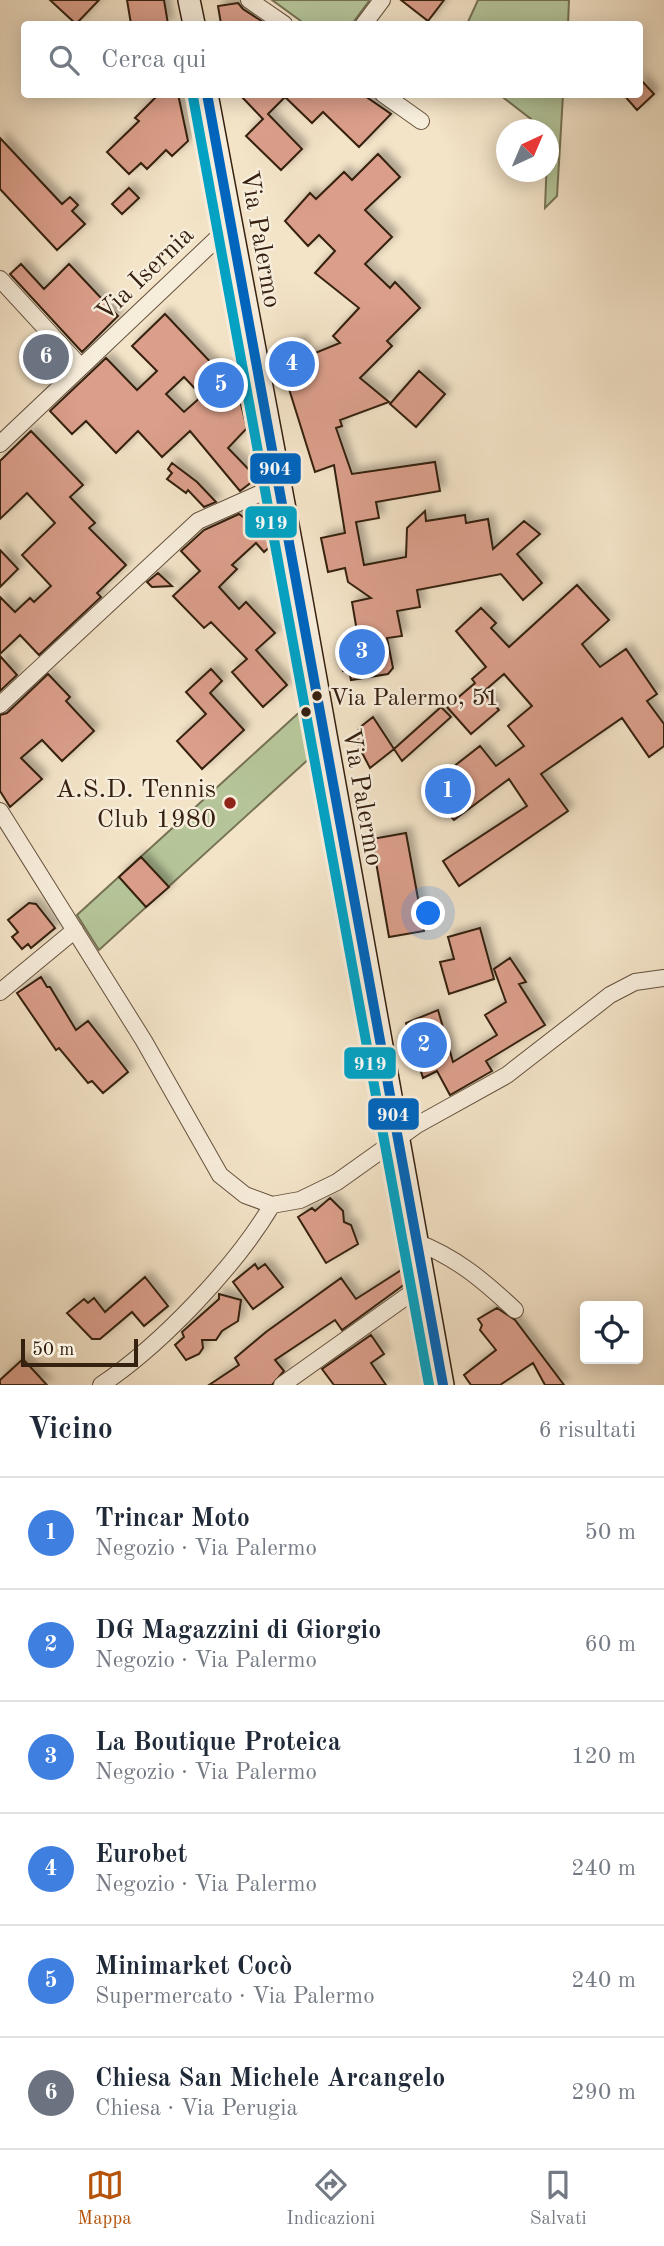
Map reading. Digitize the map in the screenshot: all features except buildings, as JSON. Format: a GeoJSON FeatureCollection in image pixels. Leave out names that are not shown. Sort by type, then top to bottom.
{"type":"FeatureCollection","features":[{"type":"Feature","properties":{"kind":"main road"},"geometry":{"type":"LineString","coordinates":[[189,0],[193,21]]}},
{"type":"Feature","properties":{"kind":"main road","name":"Via Palermo"},"geometry":{"type":"LineString","coordinates":[[208,98],[443,1385]]}},
{"type":"Feature","properties":{"kind":"street"},"geometry":{"type":"LineString","coordinates":[[249,0],[280,21]]}},
{"type":"Feature","properties":{"kind":"street"},"geometry":{"type":"LineString","coordinates":[[366,21],[382,0]]}},
{"type":"Feature","properties":{"kind":"street"},"geometry":{"type":"LineString","coordinates":[[389,98],[421,121]]}},
{"type":"Feature","properties":{"kind":"street","name":"Via Isernia"},"geometry":{"type":"LineString","coordinates":[[0,444],[231,225]]}},
{"type":"Feature","properties":{"kind":"street"},"geometry":{"type":"LineString","coordinates":[[0,279],[81,368]]}},
{"type":"Feature","properties":{"kind":"street"},"geometry":{"type":"LineString","coordinates":[[0,705],[198,521],[279,485]]}},
{"type":"Feature","properties":{"kind":"street"},"geometry":{"type":"LineString","coordinates":[[0,811],[144,1041],[220,1175],[245,1195],[272,1205],[317,1193],[356,1170],[397,1137],[507,1075],[610,995],[635,982],[664,978]]}},
{"type":"Feature","properties":{"kind":"street"},"geometry":{"type":"LineString","coordinates":[[0,992],[75,930]]}},
{"type":"Feature","properties":{"kind":"street"},"geometry":{"type":"LineString","coordinates":[[101,1385],[124,1369],[188,1308],[255,1234],[272,1205]]}},
{"type":"Feature","properties":{"kind":"street"},"geometry":{"type":"LineString","coordinates":[[416,1242],[443,1252],[477,1274],[514,1310]]}},
{"type":"Feature","properties":{"kind":"street"},"geometry":{"type":"LineString","coordinates":[[282,1385],[424,1284]]}},
{"type":"Feature","properties":{"kind":"green space"},"geometry":{"type":"Polygon","coordinates":[[[272,0],[369,1],[354,21],[301,21],[272,0]]]}},
{"type":"Feature","properties":{"kind":"green space"},"geometry":{"type":"Polygon","coordinates":[[[478,0],[569,0],[568,21],[468,21],[478,0]]]}},
{"type":"Feature","properties":{"kind":"green space"},"geometry":{"type":"Polygon","coordinates":[[[504,98],[563,98],[559,162],[559,119],[531,119],[504,98]]]}},
{"type":"Feature","properties":{"kind":"green space"},"geometry":{"type":"Polygon","coordinates":[[[546,182],[558,182],[557,196],[545,208],[546,182]]]}},
{"type":"Feature","properties":{"kind":"green space","name":"A.S.D. Tennis Club 1980"},"geometry":{"type":"Polygon","coordinates":[[[304,708],[312,756],[99,950],[77,915],[304,708]]]}},
{"type":"Feature","properties":{"kind":"transit line","name":"919"},"geometry":{"type":"LineString","coordinates":[[193,98],[429,1385]]}},
{"type":"Feature","properties":{"kind":"transit line","name":"904"},"geometry":{"type":"LineString","coordinates":[[208,98],[443,1385]]}},
{"type":"Feature","properties":{"kind":"place","name":"Chiesa San Michele Arcangelo"},"geometry":{"type":"Point","coordinates":[46,357]}},
{"type":"Feature","properties":{"kind":"place","name":"Eurobet"},"geometry":{"type":"Point","coordinates":[292,364]}},
{"type":"Feature","properties":{"kind":"place","name":"Minimarket Cocò"},"geometry":{"type":"Point","coordinates":[221,385]}},
{"type":"Feature","properties":{"kind":"place","name":"La Boutique Proteica"},"geometry":{"type":"Point","coordinates":[362,652]}},
{"type":"Feature","properties":{"kind":"place","name":"Via Palermo, 51"},"geometry":{"type":"Point","coordinates":[317,696]}},
{"type":"Feature","properties":{"kind":"place","name":"Trincar Moto"},"geometry":{"type":"Point","coordinates":[448,791]}},
{"type":"Feature","properties":{"kind":"place","name":"A.S.D. Tennis Club 1980"},"geometry":{"type":"Point","coordinates":[230,803]}},
{"type":"Feature","properties":{"kind":"place","name":"DG Magazzini di Giorgio"},"geometry":{"type":"Point","coordinates":[424,1045]}}]}
